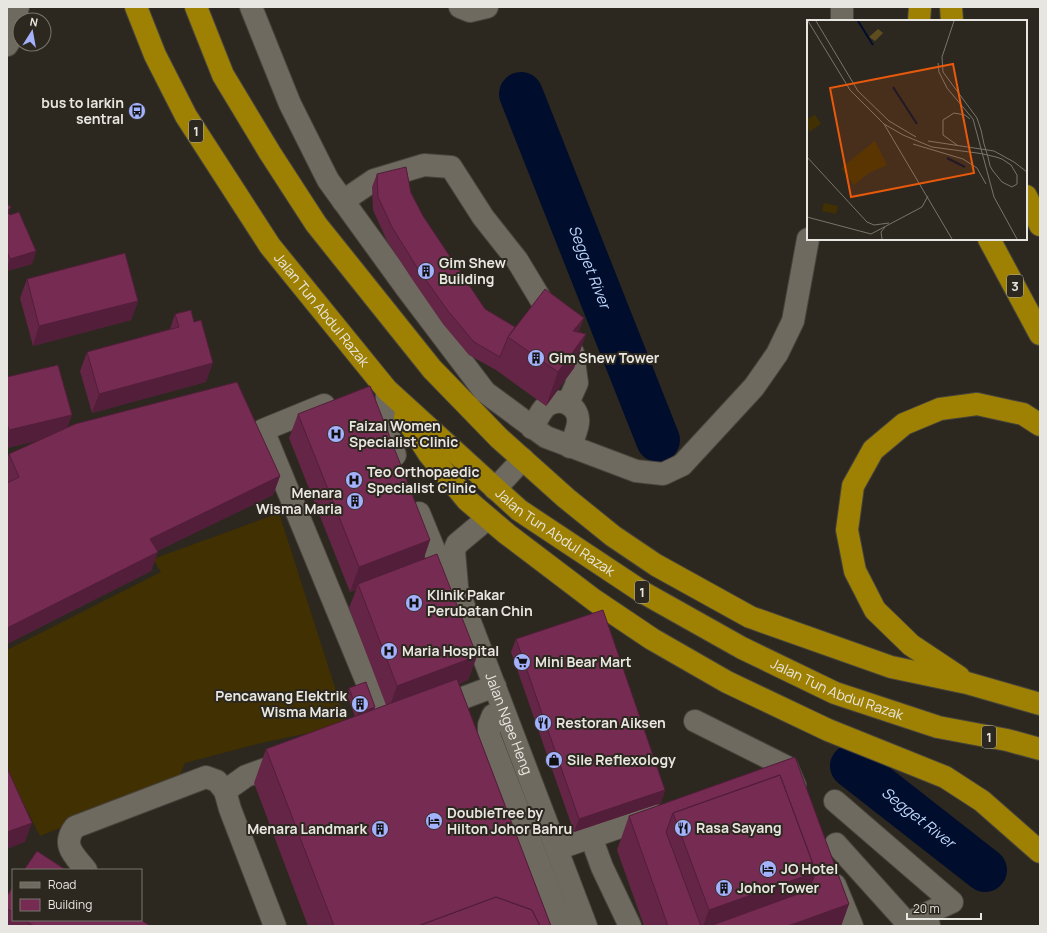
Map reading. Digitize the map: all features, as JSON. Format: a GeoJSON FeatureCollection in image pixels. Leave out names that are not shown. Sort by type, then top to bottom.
{"type":"FeatureCollection","features":[{"type":"Feature","properties":{"kind":"highway","name":"Jalan Tun Abdul Razak"},"geometry":{"type":"LineString","coordinates":[[136,7],[162,68],[186,116],[222,173],[270,246],[377,387],[519,510],[593,561],[644,593],[742,648],[835,693],[938,727],[1007,740],[1040,749]]}},
{"type":"Feature","properties":{"kind":"highway","name":"1"},"geometry":{"type":"LineString","coordinates":[[196,7],[223,75],[270,153],[316,224],[432,369],[499,438],[566,498],[656,565],[750,617],[891,667],[968,683],[1039,704]]}},
{"type":"Feature","properties":{"kind":"highway"},"geometry":{"type":"LineString","coordinates":[[919,20],[920,7]]}},
{"type":"Feature","properties":{"kind":"highway"},"geometry":{"type":"LineString","coordinates":[[951,7],[952,20]]}},
{"type":"Feature","properties":{"kind":"highway"},"geometry":{"type":"LineString","coordinates":[[1027,198],[1040,225]]}},
{"type":"Feature","properties":{"kind":"highway","name":"3"},"geometry":{"type":"LineString","coordinates":[[990,240],[1040,334]]}},
{"type":"Feature","properties":{"kind":"highway"},"geometry":{"type":"LineString","coordinates":[[377,387],[467,500],[547,565],[652,639],[727,682],[821,727],[945,777],[982,801],[1040,852]]}},
{"type":"Feature","properties":{"kind":"highway"},"geometry":{"type":"LineString","coordinates":[[968,683],[911,645],[875,610],[855,571],[848,537],[847,530],[853,486],[873,450],[904,424],[940,409],[977,404],[1023,414],[1040,426]]}},
{"type":"Feature","properties":{"kind":"street"},"geometry":{"type":"LineString","coordinates":[[9,42],[18,7]]}},
{"type":"Feature","properties":{"kind":"street"},"geometry":{"type":"LineString","coordinates":[[251,7],[290,104],[328,180],[406,289],[485,392],[546,437],[636,471],[663,474],[682,465],[754,386],[777,354],[793,321],[808,240]]}},
{"type":"Feature","properties":{"kind":"street"},"geometry":{"type":"LineString","coordinates":[[460,7],[470,10],[487,7]]}},
{"type":"Feature","properties":{"kind":"street"},"geometry":{"type":"LineString","coordinates":[[842,7],[842,20]]}},
{"type":"Feature","properties":{"kind":"street"},"geometry":{"type":"LineString","coordinates":[[343,201],[374,180],[424,166],[452,168],[483,217],[517,260],[573,353],[577,383],[568,404]]}},
{"type":"Feature","properties":{"kind":"street"},"geometry":{"type":"LineString","coordinates":[[377,387],[389,441],[401,470]]}},
{"type":"Feature","properties":{"kind":"street"},"geometry":{"type":"LineString","coordinates":[[343,397],[263,430],[385,726]]}},
{"type":"Feature","properties":{"kind":"street"},"geometry":{"type":"LineString","coordinates":[[532,428],[544,408],[549,404],[561,401],[568,404],[573,407],[578,418],[578,425],[570,447]]}},
{"type":"Feature","properties":{"kind":"street"},"geometry":{"type":"LineString","coordinates":[[495,489],[523,459]]}},
{"type":"Feature","properties":{"kind":"street","name":"Jalan Ngee Heng"},"geometry":{"type":"LineString","coordinates":[[410,492],[440,566],[444,574],[459,593],[496,702],[557,849],[586,926]]}},
{"type":"Feature","properties":{"kind":"street"},"geometry":{"type":"LineString","coordinates":[[459,593],[454,551],[457,544],[488,518]]}},
{"type":"Feature","properties":{"kind":"street"},"geometry":{"type":"LineString","coordinates":[[419,574],[440,566]]}},
{"type":"Feature","properties":{"kind":"street"},"geometry":{"type":"LineString","coordinates":[[335,604],[356,596]]}},
{"type":"Feature","properties":{"kind":"street"},"geometry":{"type":"LineString","coordinates":[[363,734],[411,717],[496,702]]}},
{"type":"Feature","properties":{"kind":"street"},"geometry":{"type":"LineString","coordinates":[[471,724],[496,702]]}},
{"type":"Feature","properties":{"kind":"street"},"geometry":{"type":"LineString","coordinates":[[496,702],[489,725],[489,735],[563,926]]}},
{"type":"Feature","properties":{"kind":"street"},"geometry":{"type":"LineString","coordinates":[[695,721],[787,767],[802,804]]}},
{"type":"Feature","properties":{"kind":"street"},"geometry":{"type":"LineString","coordinates":[[225,791],[246,776],[305,755]]}},
{"type":"Feature","properties":{"kind":"street"},"geometry":{"type":"LineString","coordinates":[[765,775],[787,767]]}},
{"type":"Feature","properties":{"kind":"street"},"geometry":{"type":"LineString","coordinates":[[85,869],[73,853],[68,843],[70,834],[75,827],[206,777],[217,781],[225,791],[230,809],[275,926]]}},
{"type":"Feature","properties":{"kind":"street"},"geometry":{"type":"LineString","coordinates":[[835,801],[952,902],[925,921],[908,924],[827,853],[852,926]]}},
{"type":"Feature","properties":{"kind":"street"},"geometry":{"type":"LineString","coordinates":[[557,849],[675,807]]}},
{"type":"Feature","properties":{"kind":"street"},"geometry":{"type":"LineString","coordinates":[[591,837],[602,867],[630,926]]}},
{"type":"Feature","properties":{"kind":"shaded area"},"geometry":{"type":"Polygon","coordinates":[[[279,513],[347,725],[261,743],[185,763],[177,781],[40,836],[7,771],[7,650],[161,572],[153,559],[279,513]]]}},
{"type":"Feature","properties":{"kind":"building","name":"Gim Shew Building"},"geometry":{"type":"Polygon","coordinates":[[[406,167],[411,193],[423,216],[485,309],[515,327],[508,337],[500,357],[474,342],[448,311],[418,269],[392,227],[378,197],[377,174],[406,167]]]}},
{"type":"Feature","properties":{"kind":"building"},"geometry":{"type":"Polygon","coordinates":[[[7,204],[11,207],[7,211],[7,204]]]}},
{"type":"Feature","properties":{"kind":"building"},"geometry":{"type":"Polygon","coordinates":[[[7,212],[10,215],[19,212],[36,251],[10,259],[7,252],[7,212]]]}},
{"type":"Feature","properties":{"kind":"building"},"geometry":{"type":"Polygon","coordinates":[[[125,253],[138,301],[39,326],[27,279],[125,253]]]}},
{"type":"Feature","properties":{"kind":"building"},"geometry":{"type":"Polygon","coordinates":[[[545,289],[584,318],[573,331],[586,334],[558,372],[508,337],[545,289]]]}},
{"type":"Feature","properties":{"kind":"building"},"geometry":{"type":"Polygon","coordinates":[[[191,310],[194,322],[201,320],[213,363],[99,394],[87,352],[179,327],[175,314],[191,310]]]}},
{"type":"Feature","properties":{"kind":"building"},"geometry":{"type":"Polygon","coordinates":[[[58,365],[72,415],[9,430],[7,423],[7,377],[58,365]]]}},
{"type":"Feature","properties":{"kind":"building"},"geometry":{"type":"Polygon","coordinates":[[[237,382],[280,476],[150,539],[158,552],[7,628],[7,483],[19,477],[9,454],[75,424],[237,382]]]}},
{"type":"Feature","properties":{"kind":"building","name":"Menara Wisma Maria"},"geometry":{"type":"Polygon","coordinates":[[[370,386],[430,540],[359,567],[298,414],[370,386]]]}},
{"type":"Feature","properties":{"kind":"building"},"geometry":{"type":"Polygon","coordinates":[[[437,554],[477,656],[397,686],[358,584],[437,554]]]}},
{"type":"Feature","properties":{"kind":"building"},"geometry":{"type":"Polygon","coordinates":[[[603,610],[665,790],[579,819],[516,639],[603,610]]]}},
{"type":"Feature","properties":{"kind":"building","name":"Menara Landmark"},"geometry":{"type":"Polygon","coordinates":[[[457,679],[551,926],[540,926],[532,910],[496,897],[418,926],[334,926],[266,749],[457,679]]]}},
{"type":"Feature","properties":{"kind":"building"},"geometry":{"type":"Polygon","coordinates":[[[366,682],[375,707],[358,713],[349,688],[366,682]]]}},
{"type":"Feature","properties":{"kind":"building"},"geometry":{"type":"Polygon","coordinates":[[[795,757],[849,904],[788,926],[710,926],[809,890],[816,872],[780,775],[673,813],[666,832],[701,926],[668,926],[629,816],[795,757]]]}},
{"type":"Feature","properties":{"kind":"building"},"geometry":{"type":"Polygon","coordinates":[[[7,768],[32,823],[7,832],[7,768]]]}},
{"type":"Feature","properties":{"kind":"building"},"geometry":{"type":"Polygon","coordinates":[[[780,775],[816,872],[709,910],[673,813],[780,775]]]}},
{"type":"Feature","properties":{"kind":"building"},"geometry":{"type":"Polygon","coordinates":[[[37,851],[64,869],[25,869],[37,851]]]}},
{"type":"Feature","properties":{"kind":"building"},"geometry":{"type":"Polygon","coordinates":[[[12,888],[12,912],[7,909],[7,896],[12,888]]]}},
{"type":"Feature","properties":{"kind":"building"},"geometry":{"type":"Polygon","coordinates":[[[496,897],[532,910],[540,926],[418,926],[496,897]]]}},
{"type":"Feature","properties":{"kind":"building"},"geometry":{"type":"Polygon","coordinates":[[[26,921],[142,921],[150,926],[34,926],[26,921]]]}},
{"type":"Feature","properties":{"kind":"waterway","name":"Segget River"},"geometry":{"type":"LineString","coordinates":[[521,94],[658,440]]}},
{"type":"Feature","properties":{"kind":"waterway","name":"Segget River"},"geometry":{"type":"LineString","coordinates":[[852,766],[985,870]]}},
{"type":"Feature","properties":{"kind":"place","name":"bus to larkin sentral"},"geometry":{"type":"Point","coordinates":[137,111]}},
{"type":"Feature","properties":{"kind":"place","name":"Gim Shew Building"},"geometry":{"type":"Point","coordinates":[426,271]}},
{"type":"Feature","properties":{"kind":"place","name":"Gim Shew Tower"},"geometry":{"type":"Point","coordinates":[536,358]}},
{"type":"Feature","properties":{"kind":"place","name":"Faizal Women Specialist Clinic"},"geometry":{"type":"Point","coordinates":[336,434]}},
{"type":"Feature","properties":{"kind":"place","name":"Teo Orthopaedic Specialist Clinic"},"geometry":{"type":"Point","coordinates":[354,480]}},
{"type":"Feature","properties":{"kind":"place","name":"Menara Wisma Maria"},"geometry":{"type":"Point","coordinates":[355,501]}},
{"type":"Feature","properties":{"kind":"place","name":"Klinik Pakar Perubatan Chin"},"geometry":{"type":"Point","coordinates":[414,603]}},
{"type":"Feature","properties":{"kind":"place","name":"Maria Hospital"},"geometry":{"type":"Point","coordinates":[389,651]}},
{"type":"Feature","properties":{"kind":"place","name":"Mini Bear Mart"},"geometry":{"type":"Point","coordinates":[522,662]}},
{"type":"Feature","properties":{"kind":"place","name":"Pencawang Elektrik Wisma Maria"},"geometry":{"type":"Point","coordinates":[360,704]}},
{"type":"Feature","properties":{"kind":"place","name":"Restoran Aiksen"},"geometry":{"type":"Point","coordinates":[543,723]}},
{"type":"Feature","properties":{"kind":"place","name":"Sile Reflexology"},"geometry":{"type":"Point","coordinates":[554,760]}},
{"type":"Feature","properties":{"kind":"place","name":"DoubleTree by Hilton Johor Bahru"},"geometry":{"type":"Point","coordinates":[434,821]}},
{"type":"Feature","properties":{"kind":"place","name":"Rasa Sayang"},"geometry":{"type":"Point","coordinates":[683,828]}},
{"type":"Feature","properties":{"kind":"place","name":"Menara Landmark"},"geometry":{"type":"Point","coordinates":[380,829]}},
{"type":"Feature","properties":{"kind":"place","name":"JO Hotel"},"geometry":{"type":"Point","coordinates":[768,869]}},
{"type":"Feature","properties":{"kind":"place","name":"Johor Tower"},"geometry":{"type":"Point","coordinates":[724,888]}}]}
